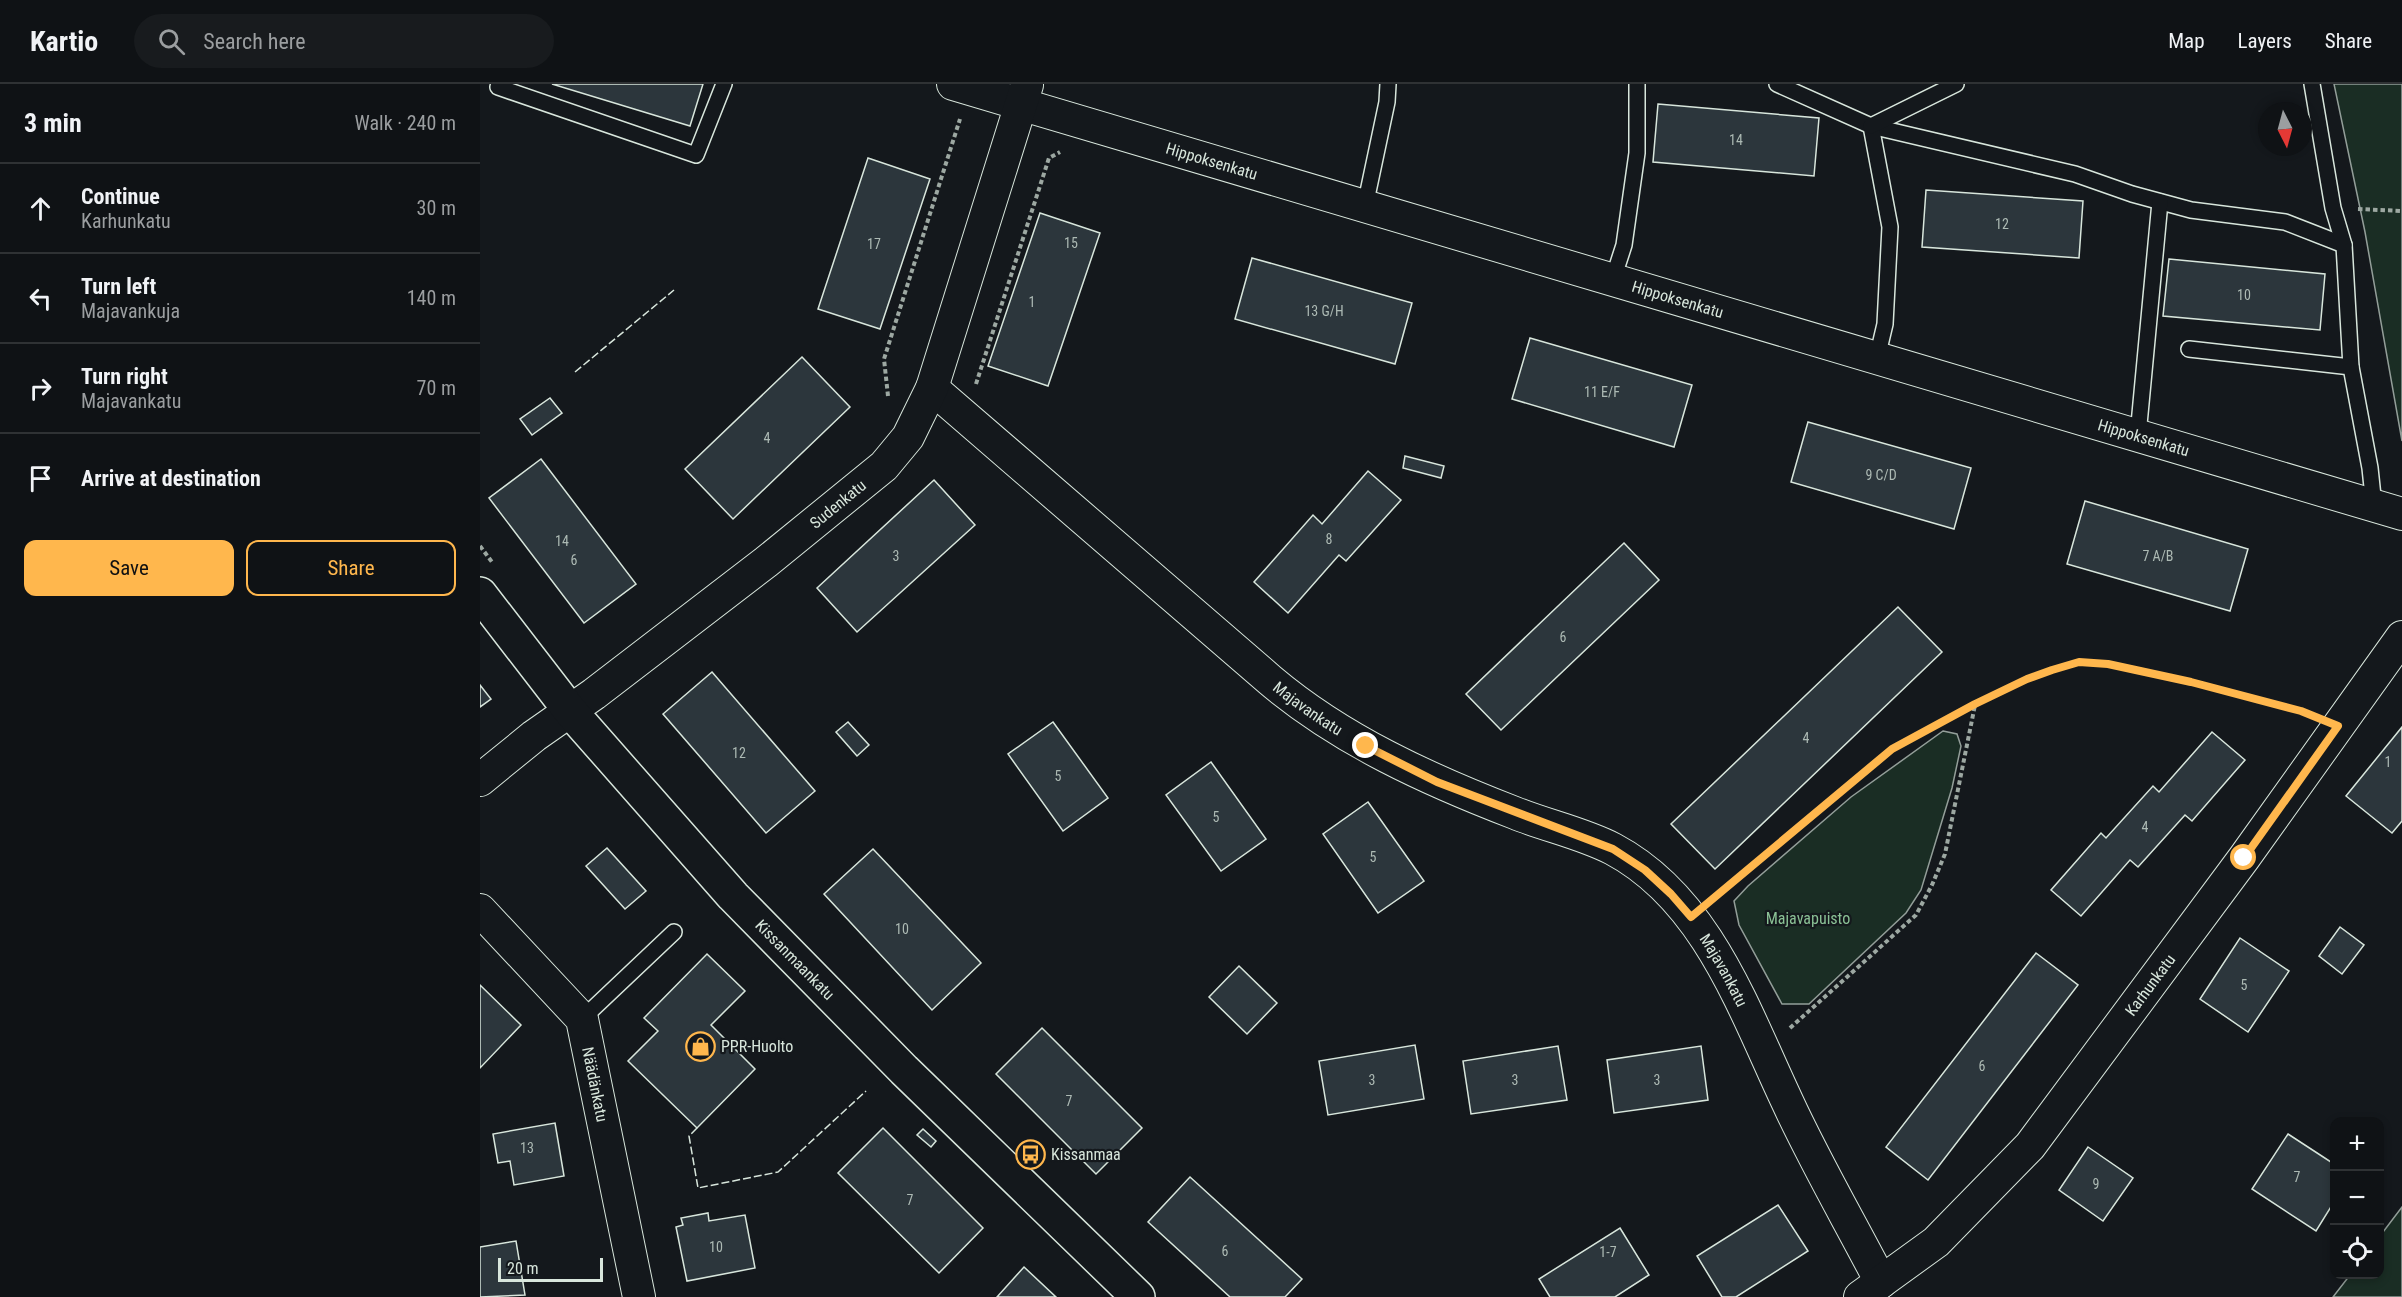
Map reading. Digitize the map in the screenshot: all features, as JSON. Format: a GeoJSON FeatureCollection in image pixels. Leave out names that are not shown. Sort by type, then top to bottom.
{"type":"FeatureCollection","features":[{"type":"Feature","properties":{"kind":"street","name":"Hippoksenkatu"},"geometry":{"type":"LineString","coordinates":[[957,98],[1024,94],[1365,206],[2388,510]]}},
{"type":"Feature","properties":{"kind":"street","name":"Sudenkatu"},"geometry":{"type":"LineString","coordinates":[[480,780],[534,736],[571,711],[766,562],[884,465],[908,437],[932,388],[1024,94]]}},
{"type":"Feature","properties":{"kind":"street","name":"Majavankatu"},"geometry":{"type":"LineString","coordinates":[[932,388],[1288,694],[1366,746],[1437,782],[1613,849],[1645,870],[1671,894],[1691,917],[1714,950],[1765,1051],[1870,1289]]}},
{"type":"Feature","properties":{"kind":"street","name":"Kissanmaankatu"},"geometry":{"type":"LineString","coordinates":[[480,594],[571,711],[733,896],[904,1070],[1138,1297]]}},
{"type":"Feature","properties":{"kind":"street","name":"Karhunkatu"},"geometry":{"type":"LineString","coordinates":[[1870,1289],[1936,1242],[2030,1146],[2244,858],[2402,637]]}},
{"type":"Feature","properties":{"kind":"street"},"geometry":{"type":"LineString","coordinates":[[480,910],[582,1019]]}},
{"type":"Feature","properties":{"kind":"street","name":"Näädänkatu"},"geometry":{"type":"LineString","coordinates":[[582,1019],[639,1297]]}},
{"type":"Feature","properties":{"kind":"lane"},"geometry":{"type":"LineString","coordinates":[[495,85],[696,155],[724,84]]}},
{"type":"Feature","properties":{"kind":"lane"},"geometry":{"type":"LineString","coordinates":[[1365,206],[1387,102],[1388,84]]}},
{"type":"Feature","properties":{"kind":"lane"},"geometry":{"type":"LineString","coordinates":[[1613,279],[1624,245],[1637,153],[1637,84]]}},
{"type":"Feature","properties":{"kind":"lane"},"geometry":{"type":"LineString","coordinates":[[1777,84],[1871,126],[2075,174],[2191,210],[2285,222],[2344,245]]}},
{"type":"Feature","properties":{"kind":"lane"},"geometry":{"type":"LineString","coordinates":[[1871,126],[1956,84]]}},
{"type":"Feature","properties":{"kind":"lane"},"geometry":{"type":"LineString","coordinates":[[2312,84],[2333,208],[2344,245],[2351,368],[2370,468],[2388,510]]}},
{"type":"Feature","properties":{"kind":"lane"},"geometry":{"type":"LineString","coordinates":[[1871,126],[1890,227],[1885,324],[1877,358]]}},
{"type":"Feature","properties":{"kind":"lane"},"geometry":{"type":"LineString","coordinates":[[2138,435],[2160,202]]}},
{"type":"Feature","properties":{"kind":"lane"},"geometry":{"type":"LineString","coordinates":[[2189,349],[2351,368]]}},
{"type":"Feature","properties":{"kind":"lane"},"geometry":{"type":"LineString","coordinates":[[582,1019],[674,932]]}},
{"type":"Feature","properties":{"kind":"path"},"geometry":{"type":"LineString","coordinates":[[884,404],[888,395],[884,359],[957,98]]}},
{"type":"Feature","properties":{"kind":"path"},"geometry":{"type":"LineString","coordinates":[[2333,208],[2402,211]]}},
{"type":"Feature","properties":{"kind":"path"},"geometry":{"type":"LineString","coordinates":[[1691,917],[1892,749],[2027,679],[2079,662],[2098,663],[2213,687],[2301,711],[2338,726]]}},
{"type":"Feature","properties":{"kind":"path"},"geometry":{"type":"LineString","coordinates":[[1765,1051],[1916,915],[1945,854],[1975,704]]}},
{"type":"Feature","properties":{"kind":"green space"},"geometry":{"type":"Polygon","coordinates":[[[2334,84],[2402,84],[2402,441],[2365,232],[2334,84]]]}},
{"type":"Feature","properties":{"kind":"green space","name":"Majavapuisto"},"geometry":{"type":"Polygon","coordinates":[[[1943,731],[1957,734],[1961,746],[1952,788],[1921,890],[1906,913],[1809,1004],[1782,1004],[1739,925],[1734,901],[1748,886],[1851,797],[1943,731]]]}},
{"type":"Feature","properties":{"kind":"green space"},"geometry":{"type":"Polygon","coordinates":[[[2402,1207],[2402,1297],[2333,1297],[2347,1279],[2384,1279],[2384,1231],[2402,1207]]]}},
{"type":"Feature","properties":{"kind":"building"},"geometry":{"type":"Polygon","coordinates":[[[552,84],[703,84],[690,126],[552,84]]]}},
{"type":"Feature","properties":{"kind":"building"},"geometry":{"type":"Polygon","coordinates":[[[1658,104],[1819,118],[1814,176],[1653,162],[1658,104]]]}},
{"type":"Feature","properties":{"kind":"building"},"geometry":{"type":"Polygon","coordinates":[[[868,158],[930,179],[880,329],[818,309],[868,158]]]}},
{"type":"Feature","properties":{"kind":"building"},"geometry":{"type":"Polygon","coordinates":[[[1926,190],[2083,201],[2079,258],[1922,247],[1926,190]]]}},
{"type":"Feature","properties":{"kind":"building"},"geometry":{"type":"Polygon","coordinates":[[[1040,213],[1100,233],[1048,386],[988,366],[1040,213]]]}},
{"type":"Feature","properties":{"kind":"building"},"geometry":{"type":"Polygon","coordinates":[[[1252,258],[1412,303],[1395,364],[1235,319],[1252,258]]]}},
{"type":"Feature","properties":{"kind":"building"},"geometry":{"type":"Polygon","coordinates":[[[2169,259],[2325,274],[2320,330],[2163,316],[2169,259]]]}},
{"type":"Feature","properties":{"kind":"building"},"geometry":{"type":"Polygon","coordinates":[[[1530,338],[1692,385],[1674,447],[1512,399],[1530,338]]]}},
{"type":"Feature","properties":{"kind":"building"},"geometry":{"type":"Polygon","coordinates":[[[802,357],[850,407],[733,519],[685,469],[802,357]]]}},
{"type":"Feature","properties":{"kind":"building"},"geometry":{"type":"Polygon","coordinates":[[[550,398],[562,413],[532,435],[520,419],[550,398]]]}},
{"type":"Feature","properties":{"kind":"building"},"geometry":{"type":"Polygon","coordinates":[[[1808,422],[1971,468],[1954,529],[1791,482],[1808,422]]]}},
{"type":"Feature","properties":{"kind":"building"},"geometry":{"type":"Polygon","coordinates":[[[1405,456],[1444,466],[1441,478],[1403,468],[1405,456]]]}},
{"type":"Feature","properties":{"kind":"building"},"geometry":{"type":"Polygon","coordinates":[[[541,459],[636,584],[584,623],[489,498],[541,459]]]}},
{"type":"Feature","properties":{"kind":"building"},"geometry":{"type":"Polygon","coordinates":[[[1368,471],[1401,500],[1346,561],[1339,555],[1288,613],[1254,582],[1313,515],[1322,524],[1368,471]]]}},
{"type":"Feature","properties":{"kind":"building"},"geometry":{"type":"Polygon","coordinates":[[[934,480],[975,525],[857,632],[817,588],[934,480]]]}},
{"type":"Feature","properties":{"kind":"building"},"geometry":{"type":"Polygon","coordinates":[[[2085,501],[2248,549],[2230,611],[2067,564],[2085,501]]]}},
{"type":"Feature","properties":{"kind":"building"},"geometry":{"type":"Polygon","coordinates":[[[1624,543],[1659,580],[1501,730],[1466,694],[1624,543]]]}},
{"type":"Feature","properties":{"kind":"building"},"geometry":{"type":"Polygon","coordinates":[[[1898,607],[1942,652],[1715,869],[1671,824],[1898,607]]]}},
{"type":"Feature","properties":{"kind":"building"},"geometry":{"type":"Polygon","coordinates":[[[712,672],[815,791],[766,833],[663,714],[712,672]]]}},
{"type":"Feature","properties":{"kind":"building"},"geometry":{"type":"Polygon","coordinates":[[[480,685],[491,699],[480,707],[480,685]]]}},
{"type":"Feature","properties":{"kind":"building"},"geometry":{"type":"Polygon","coordinates":[[[848,722],[869,745],[857,756],[836,732],[848,722]]]}},
{"type":"Feature","properties":{"kind":"building"},"geometry":{"type":"Polygon","coordinates":[[[1053,722],[1108,798],[1063,831],[1008,754],[1053,722]]]}},
{"type":"Feature","properties":{"kind":"building"},"geometry":{"type":"Polygon","coordinates":[[[2402,727],[2402,821],[2392,833],[2346,796],[2402,727]]]}},
{"type":"Feature","properties":{"kind":"building"},"geometry":{"type":"Polygon","coordinates":[[[2212,732],[2245,760],[2192,821],[2185,815],[2138,867],[2130,860],[2081,916],[2051,890],[2101,833],[2106,838],[2153,786],[2159,792],[2212,732]]]}},
{"type":"Feature","properties":{"kind":"building"},"geometry":{"type":"Polygon","coordinates":[[[1211,762],[1266,839],[1221,871],[1166,795],[1211,762]]]}},
{"type":"Feature","properties":{"kind":"building"},"geometry":{"type":"Polygon","coordinates":[[[1368,802],[1424,881],[1378,913],[1323,834],[1368,802]]]}},
{"type":"Feature","properties":{"kind":"building"},"geometry":{"type":"Polygon","coordinates":[[[607,848],[646,891],[625,909],[586,866],[607,848]]]}},
{"type":"Feature","properties":{"kind":"building"},"geometry":{"type":"Polygon","coordinates":[[[873,849],[981,963],[932,1010],[824,894],[873,849]]]}},
{"type":"Feature","properties":{"kind":"building"},"geometry":{"type":"Polygon","coordinates":[[[2340,927],[2364,945],[2342,974],[2319,956],[2340,927]]]}},
{"type":"Feature","properties":{"kind":"building"},"geometry":{"type":"Polygon","coordinates":[[[2240,938],[2289,971],[2248,1032],[2200,999],[2240,938]]]}},
{"type":"Feature","properties":{"kind":"building"},"geometry":{"type":"Polygon","coordinates":[[[2036,953],[2078,985],[1928,1180],[1886,1147],[2036,953]]]}},
{"type":"Feature","properties":{"kind":"building"},"geometry":{"type":"Polygon","coordinates":[[[707,954],[745,991],[711,1025],[755,1069],[697,1128],[628,1061],[658,1031],[644,1018],[707,954]]]}},
{"type":"Feature","properties":{"kind":"building"},"geometry":{"type":"Polygon","coordinates":[[[1239,966],[1277,1003],[1247,1034],[1209,997],[1239,966]]]}},
{"type":"Feature","properties":{"kind":"building"},"geometry":{"type":"Polygon","coordinates":[[[480,985],[521,1025],[480,1068],[480,985]]]}},
{"type":"Feature","properties":{"kind":"building"},"geometry":{"type":"Polygon","coordinates":[[[1042,1028],[1142,1128],[1096,1174],[996,1074],[1042,1028]]]}},
{"type":"Feature","properties":{"kind":"building"},"geometry":{"type":"Polygon","coordinates":[[[1415,1045],[1424,1099],[1328,1115],[1319,1061],[1415,1045]]]}},
{"type":"Feature","properties":{"kind":"building"},"geometry":{"type":"Polygon","coordinates":[[[1558,1046],[1567,1100],[1471,1114],[1463,1061],[1558,1046]]]}},
{"type":"Feature","properties":{"kind":"building"},"geometry":{"type":"Polygon","coordinates":[[[1701,1046],[1708,1100],[1614,1113],[1607,1060],[1701,1046]]]}},
{"type":"Feature","properties":{"kind":"building"},"geometry":{"type":"Polygon","coordinates":[[[555,1123],[564,1176],[514,1185],[510,1161],[498,1163],[493,1134],[555,1123]]]}},
{"type":"Feature","properties":{"kind":"building"},"geometry":{"type":"Polygon","coordinates":[[[883,1128],[983,1228],[939,1273],[838,1173],[883,1128]]]}},
{"type":"Feature","properties":{"kind":"building"},"geometry":{"type":"Polygon","coordinates":[[[923,1129],[936,1141],[931,1147],[917,1135],[923,1129]]]}},
{"type":"Feature","properties":{"kind":"building"},"geometry":{"type":"Polygon","coordinates":[[[2288,1134],[2330,1161],[2330,1208],[2316,1231],[2252,1189],[2288,1134]]]}},
{"type":"Feature","properties":{"kind":"building"},"geometry":{"type":"Polygon","coordinates":[[[2088,1147],[2133,1178],[2103,1221],[2059,1190],[2088,1147]]]}},
{"type":"Feature","properties":{"kind":"building"},"geometry":{"type":"Polygon","coordinates":[[[1190,1177],[1302,1279],[1285,1297],[1230,1297],[1148,1222],[1190,1177]]]}},
{"type":"Feature","properties":{"kind":"building"},"geometry":{"type":"Polygon","coordinates":[[[1778,1205],[1808,1251],[1736,1297],[1722,1297],[1697,1256],[1778,1205]]]}},
{"type":"Feature","properties":{"kind":"building"},"geometry":{"type":"Polygon","coordinates":[[[708,1213],[709,1221],[745,1215],[755,1268],[687,1281],[676,1227],[683,1225],[681,1218],[708,1213]]]}},
{"type":"Feature","properties":{"kind":"building"},"geometry":{"type":"Polygon","coordinates":[[[1620,1228],[1649,1275],[1615,1297],[1550,1297],[1539,1279],[1620,1228]]]}},
{"type":"Feature","properties":{"kind":"building"},"geometry":{"type":"Polygon","coordinates":[[[516,1241],[525,1295],[480,1297],[480,1247],[516,1241]]]}},
{"type":"Feature","properties":{"kind":"building"},"geometry":{"type":"Polygon","coordinates":[[[1024,1267],[1056,1297],[997,1297],[1024,1267]]]}},
{"type":"Feature","properties":{"kind":"fence"},"geometry":{"type":"LineString","coordinates":[[575,372],[674,290]]}},
{"type":"Feature","properties":{"kind":"fence"},"geometry":{"type":"LineString","coordinates":[[697,1128],[689,1136],[698,1188],[778,1172],[866,1091]]}},
{"type":"Feature","properties":{"kind":"place","name":"PPR-Huolto"},"geometry":{"type":"Point","coordinates":[700,1046]}},
{"type":"Feature","properties":{"kind":"place","name":"Kissanmaa"},"geometry":{"type":"Point","coordinates":[1030,1154]}},
{"type":"Feature","properties":{"kind":"route"},"geometry":{"type":"LineString","coordinates":[[1366,746],[1437,782],[1613,849],[1645,870],[1691,917],[1892,749],[2027,679],[2079,662],[2108,664],[2191,682],[2301,711],[2338,726],[2244,858]]}}]}
